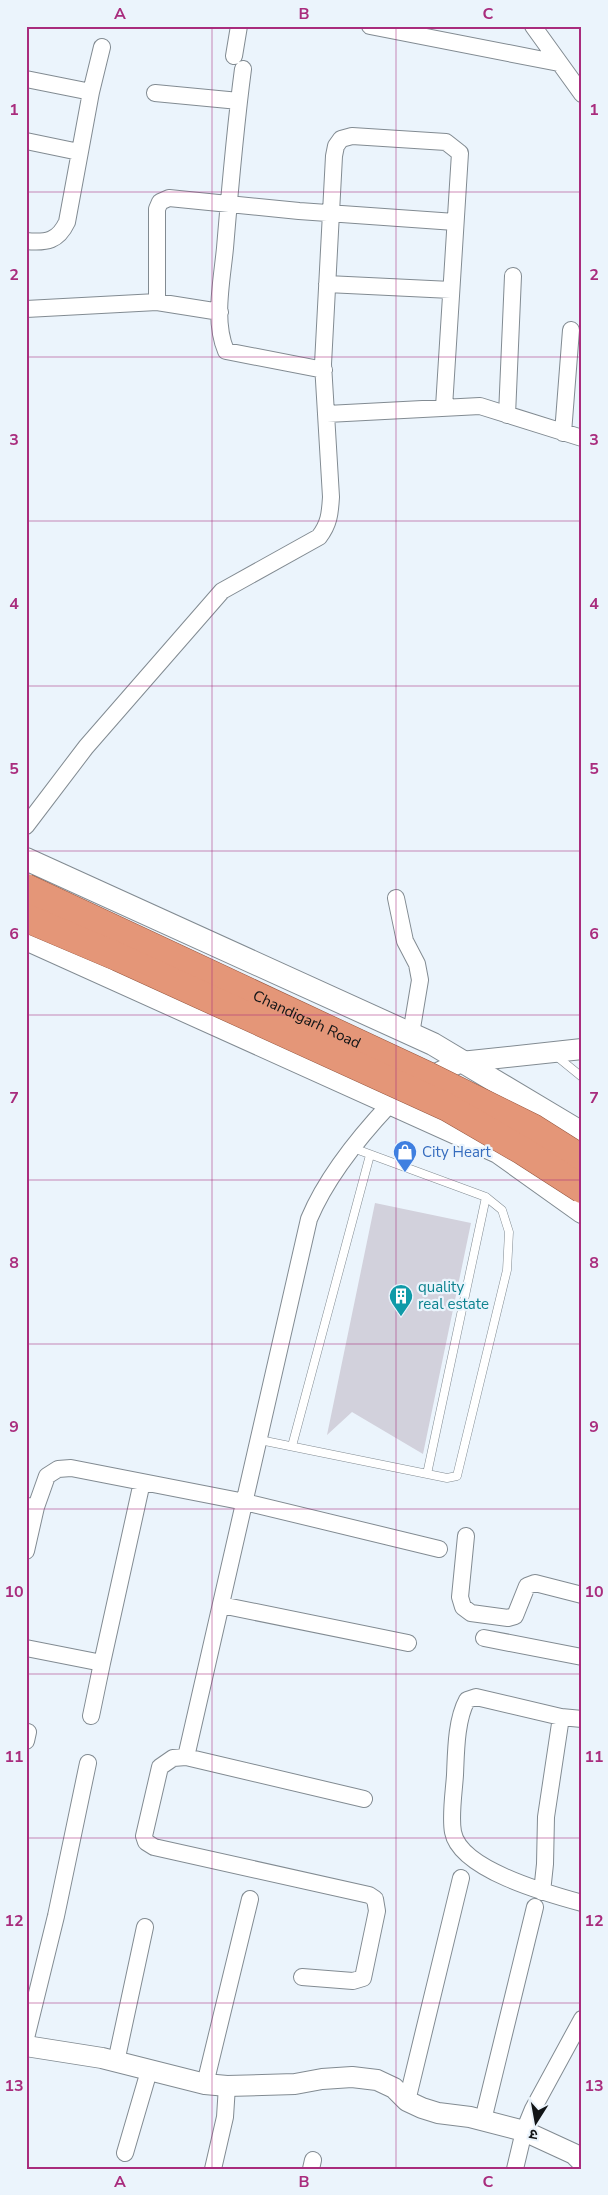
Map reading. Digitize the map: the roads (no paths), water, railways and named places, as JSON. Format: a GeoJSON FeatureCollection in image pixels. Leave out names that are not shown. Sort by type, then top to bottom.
{"type":"FeatureCollection","features":[{"type":"Feature","properties":{"kind":"highway","name":"Chandigarh Road"},"geometry":{"type":"LineString","coordinates":[[26,888],[437,1080],[533,1128],[582,1159]]}},
{"type":"Feature","properties":{"kind":"highway"},"geometry":{"type":"LineString","coordinates":[[26,918],[118,957],[447,1107],[523,1151],[582,1189]]}},
{"type":"Feature","properties":{"kind":"main road"},"geometry":{"type":"LineString","coordinates":[[26,859],[433,1044],[582,1133]]}},
{"type":"Feature","properties":{"kind":"main road"},"geometry":{"type":"LineString","coordinates":[[26,939],[498,1152],[582,1212]]}},
{"type":"Feature","properties":{"kind":"street"},"geometry":{"type":"LineString","coordinates":[[239,26],[239,101],[228,205],[220,312],[223,343],[226,351],[324,370]]}},
{"type":"Feature","properties":{"kind":"street"},"geometry":{"type":"LineString","coordinates":[[370,26],[559,63]]}},
{"type":"Feature","properties":{"kind":"street"},"geometry":{"type":"LineString","coordinates":[[533,26],[582,94]]}},
{"type":"Feature","properties":{"kind":"street"},"geometry":{"type":"LineString","coordinates":[[26,241],[37,242],[53,238],[62,233],[67,222],[91,92],[102,47]]}},
{"type":"Feature","properties":{"kind":"street"},"geometry":{"type":"LineString","coordinates":[[26,79],[91,92]]}},
{"type":"Feature","properties":{"kind":"street"},"geometry":{"type":"LineString","coordinates":[[155,93],[239,101]]}},
{"type":"Feature","properties":{"kind":"street"},"geometry":{"type":"LineString","coordinates":[[26,826],[86,748],[222,591],[319,537],[327,527],[330,517],[331,497],[324,370],[327,284],[334,156],[336,146],[341,139],[352,136],[446,142],[460,153],[444,406]]}},
{"type":"Feature","properties":{"kind":"street"},"geometry":{"type":"LineString","coordinates":[[26,141],[79,152]]}},
{"type":"Feature","properties":{"kind":"street"},"geometry":{"type":"LineString","coordinates":[[157,302],[157,209],[160,202],[169,198],[228,205],[455,222]]}},
{"type":"Feature","properties":{"kind":"street"},"geometry":{"type":"LineString","coordinates":[[507,415],[513,276]]}},
{"type":"Feature","properties":{"kind":"street"},"geometry":{"type":"LineString","coordinates":[[327,284],[451,290]]}},
{"type":"Feature","properties":{"kind":"street"},"geometry":{"type":"LineString","coordinates":[[26,309],[157,302],[220,312]]}},
{"type":"Feature","properties":{"kind":"street"},"geometry":{"type":"LineString","coordinates":[[563,433],[571,330]]}},
{"type":"Feature","properties":{"kind":"street"},"geometry":{"type":"LineString","coordinates":[[327,414],[444,406],[480,406],[582,438]]}},
{"type":"Feature","properties":{"kind":"street"},"geometry":{"type":"LineString","coordinates":[[396,898],[405,941],[417,964],[420,980],[411,1034]]}},
{"type":"Feature","properties":{"kind":"street"},"geometry":{"type":"LineString","coordinates":[[186,1757],[309,1219],[325,1189],[353,1148],[390,1104],[419,1081],[461,1062],[582,1049]]}},
{"type":"Feature","properties":{"kind":"street"},"geometry":{"type":"LineString","coordinates":[[26,1551],[31,1506],[47,1476],[58,1469],[71,1468],[245,1502],[439,1550]]}},
{"type":"Feature","properties":{"kind":"street"},"geometry":{"type":"LineString","coordinates":[[91,1716],[142,1482]]}},
{"type":"Feature","properties":{"kind":"street"},"geometry":{"type":"LineString","coordinates":[[466,1536],[460,1596],[463,1607],[471,1613],[508,1618],[515,1616],[527,1586],[535,1583],[545,1584],[582,1595]]}},
{"type":"Feature","properties":{"kind":"street"},"geometry":{"type":"LineString","coordinates":[[221,1605],[408,1643]]}},
{"type":"Feature","properties":{"kind":"street"},"geometry":{"type":"LineString","coordinates":[[484,1638],[582,1657]]}},
{"type":"Feature","properties":{"kind":"street"},"geometry":{"type":"LineString","coordinates":[[26,1648],[102,1663]]}},
{"type":"Feature","properties":{"kind":"street"},"geometry":{"type":"LineString","coordinates":[[582,1720],[561,1717],[476,1697],[467,1700],[462,1710],[456,1755],[453,1832],[457,1843],[467,1854],[510,1882],[582,1903]]}},
{"type":"Feature","properties":{"kind":"street"},"geometry":{"type":"LineString","coordinates":[[542,1892],[545,1864],[546,1817],[561,1717]]}},
{"type":"Feature","properties":{"kind":"street"},"geometry":{"type":"LineString","coordinates":[[302,1977],[353,1981],[363,1978],[376,1917],[376,1902],[369,1895],[154,1847],[148,1844],[144,1839],[145,1832],[160,1767],[173,1758],[186,1757],[364,1799]]}},
{"type":"Feature","properties":{"kind":"street"},"geometry":{"type":"LineString","coordinates":[[26,2038],[56,1916],[88,1763]]}},
{"type":"Feature","properties":{"kind":"street"},"geometry":{"type":"LineString","coordinates":[[407,2101],[461,1878]]}},
{"type":"Feature","properties":{"kind":"street"},"geometry":{"type":"LineString","coordinates":[[205,2084],[250,1899]]}},
{"type":"Feature","properties":{"kind":"street"},"geometry":{"type":"LineString","coordinates":[[483,2120],[535,1907]]}},
{"type":"Feature","properties":{"kind":"street"},"geometry":{"type":"LineString","coordinates":[[116,2062],[145,1927]]}},
{"type":"Feature","properties":{"kind":"street"},"geometry":{"type":"LineString","coordinates":[[516,2169],[524,2131],[533,2109],[582,2020]]}},
{"type":"Feature","properties":{"kind":"street"},"geometry":{"type":"LineString","coordinates":[[26,2046],[116,2062],[205,2084],[227,2086],[295,2084],[322,2079],[352,2077],[377,2080],[394,2088],[407,2101],[422,2108],[438,2113],[470,2116],[524,2131],[574,2154],[582,2162]]}},
{"type":"Feature","properties":{"kind":"street"},"geometry":{"type":"LineString","coordinates":[[125,2153],[148,2071]]}},
{"type":"Feature","properties":{"kind":"street"},"geometry":{"type":"LineString","coordinates":[[213,2169],[225,2117],[227,2086]]}},
{"type":"Feature","properties":{"kind":"lane"},"geometry":{"type":"LineString","coordinates":[[552,1052],[582,1077]]}},
{"type":"Feature","properties":{"kind":"lane"},"geometry":{"type":"LineString","coordinates":[[260,1440],[447,1478],[457,1476],[507,1270],[509,1232],[502,1210],[486,1197],[353,1148]]}},
{"type":"Feature","properties":{"kind":"lane"},"geometry":{"type":"LineString","coordinates":[[292,1446],[370,1155]]}},
{"type":"Feature","properties":{"kind":"lane"},"geometry":{"type":"LineString","coordinates":[[427,1474],[486,1197]]}},
{"type":"Feature","properties":{"kind":"place","name":"City Heart"},"geometry":{"type":"Point","coordinates":[405,1173]}},
{"type":"Feature","properties":{"kind":"place","name":"quality real estate"},"geometry":{"type":"Point","coordinates":[401,1317]}}]}
